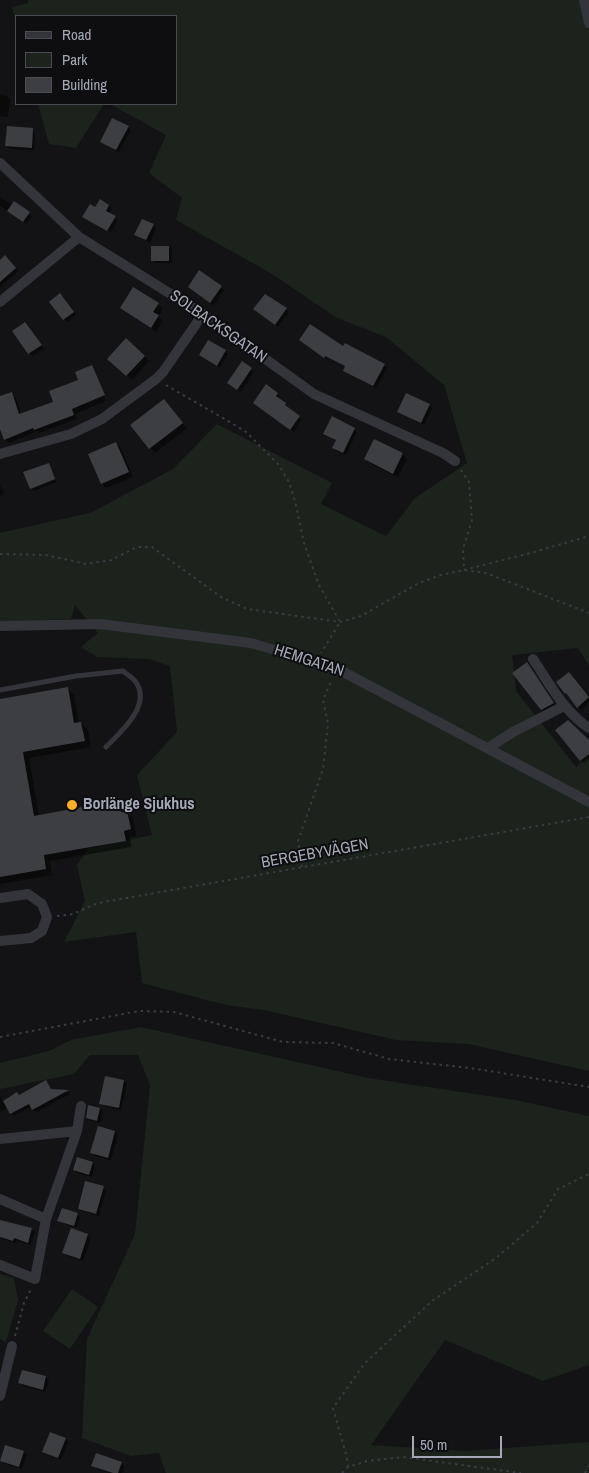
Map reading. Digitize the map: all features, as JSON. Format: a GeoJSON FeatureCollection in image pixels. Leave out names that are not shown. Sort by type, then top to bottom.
{"type":"FeatureCollection","features":[{"type":"Feature","properties":{"kind":"street"},"geometry":{"type":"LineString","coordinates":[[584,0],[589,23]]}},
{"type":"Feature","properties":{"kind":"street","name":"SOLBACKSGATAN"},"geometry":{"type":"LineString","coordinates":[[0,163],[79,237],[203,314],[314,394],[443,453],[455,461]]}},
{"type":"Feature","properties":{"kind":"street"},"geometry":{"type":"LineString","coordinates":[[0,302],[79,237]]}},
{"type":"Feature","properties":{"kind":"street"},"geometry":{"type":"LineString","coordinates":[[0,454],[71,434],[102,418],[163,372],[203,314]]}},
{"type":"Feature","properties":{"kind":"street","name":"HEMGATAN"},"geometry":{"type":"LineString","coordinates":[[0,626],[100,624],[251,643],[316,662],[336,668],[589,802]]}},
{"type":"Feature","properties":{"kind":"street"},"geometry":{"type":"LineString","coordinates":[[532,659],[564,706],[579,722],[589,728]]}},
{"type":"Feature","properties":{"kind":"street"},"geometry":{"type":"LineString","coordinates":[[488,748],[513,732],[564,706]]}},
{"type":"Feature","properties":{"kind":"street"},"geometry":{"type":"LineString","coordinates":[[0,898],[28,894],[42,904],[47,917],[42,931],[32,938],[0,941]]}},
{"type":"Feature","properties":{"kind":"street"},"geometry":{"type":"LineString","coordinates":[[0,1265],[35,1279],[46,1219],[77,1131],[82,1106]]}},
{"type":"Feature","properties":{"kind":"street"},"geometry":{"type":"LineString","coordinates":[[0,1139],[77,1131]]}},
{"type":"Feature","properties":{"kind":"street"},"geometry":{"type":"LineString","coordinates":[[0,1199],[46,1219]]}},
{"type":"Feature","properties":{"kind":"street"},"geometry":{"type":"LineString","coordinates":[[0,1396],[12,1346]]}},
{"type":"Feature","properties":{"kind":"lane"},"geometry":{"type":"LineString","coordinates":[[0,690],[76,676],[123,671],[136,681],[141,695],[138,708],[133,716],[123,730],[106,747]]}},
{"type":"Feature","properties":{"kind":"path"},"geometry":{"type":"LineString","coordinates":[[156,379],[245,431],[278,464],[289,482],[304,543],[319,585],[340,622]]}},
{"type":"Feature","properties":{"kind":"path"},"geometry":{"type":"LineString","coordinates":[[455,461],[469,482],[472,520],[463,549],[464,570]]}},
{"type":"Feature","properties":{"kind":"path"},"geometry":{"type":"LineString","coordinates":[[0,554],[46,556],[86,564],[111,560],[137,547],[152,547],[220,597],[247,609],[340,622],[361,616],[418,583],[441,575],[589,536]]}},
{"type":"Feature","properties":{"kind":"path"},"geometry":{"type":"LineString","coordinates":[[464,570],[486,573],[589,613]]}},
{"type":"Feature","properties":{"kind":"path"},"geometry":{"type":"LineString","coordinates":[[316,662],[340,622]]}},
{"type":"Feature","properties":{"kind":"path"},"geometry":{"type":"LineString","coordinates":[[302,867],[298,841],[323,769],[328,722],[323,700],[336,668]]}},
{"type":"Feature","properties":{"kind":"path","name":"BERGEBYVÄGEN"},"geometry":{"type":"LineString","coordinates":[[47,917],[73,914],[98,903],[589,817]]}},
{"type":"Feature","properties":{"kind":"path"},"geometry":{"type":"LineString","coordinates":[[0,1037],[139,1011],[174,1012],[283,1042],[334,1043],[389,1059],[470,1068],[589,1087]]}},
{"type":"Feature","properties":{"kind":"path"},"geometry":{"type":"LineString","coordinates":[[348,1467],[333,1408],[364,1364],[432,1301],[496,1258],[537,1223],[558,1189],[589,1174]]}},
{"type":"Feature","properties":{"kind":"path"},"geometry":{"type":"LineString","coordinates":[[12,1346],[24,1303],[35,1279]]}},
{"type":"Feature","properties":{"kind":"path"},"geometry":{"type":"LineString","coordinates":[[342,1473],[348,1467],[367,1461],[403,1457],[521,1473]]}},
{"type":"Feature","properties":{"kind":"path"},"geometry":{"type":"LineString","coordinates":[[585,1473],[589,1466]]}},
{"type":"Feature","properties":{"kind":"path"},"geometry":{"type":"LineString","coordinates":[[485,1468],[485,1473]]}},
{"type":"Feature","properties":{"kind":"green space"},"geometry":{"type":"Polygon","coordinates":[[[28,0],[589,0],[589,666],[578,648],[512,655],[516,691],[576,767],[589,755],[589,1071],[469,1044],[396,1040],[264,1010],[226,1005],[142,983],[136,932],[64,942],[85,901],[77,865],[89,848],[152,835],[137,775],[177,732],[170,666],[149,659],[97,657],[81,647],[98,633],[75,605],[71,619],[0,622],[0,533],[90,513],[173,469],[217,424],[332,483],[321,504],[386,536],[415,498],[467,463],[444,385],[386,337],[337,318],[272,274],[176,220],[182,198],[149,173],[166,135],[112,105],[178,105],[178,15],[15,15],[15,19],[12,7],[28,3],[28,0]]]}},
{"type":"Feature","properties":{"kind":"green space"},"geometry":{"type":"Polygon","coordinates":[[[38,105],[103,105],[76,148],[49,144],[38,105]]]}},
{"type":"Feature","properties":{"kind":"green space"},"geometry":{"type":"Polygon","coordinates":[[[141,1027],[368,1078],[515,1100],[589,1116],[589,1365],[543,1381],[445,1340],[371,1445],[465,1451],[589,1442],[589,1473],[166,1473],[159,1453],[131,1456],[82,1438],[87,1339],[135,1234],[150,1085],[138,1055],[90,1055],[74,1074],[0,1089],[0,1063],[49,1051],[71,1040],[141,1027]]]}},
{"type":"Feature","properties":{"kind":"green space"},"geometry":{"type":"Polygon","coordinates":[[[0,1274],[14,1278],[18,1300],[6,1342],[0,1339],[0,1274]]]}},
{"type":"Feature","properties":{"kind":"green space"},"geometry":{"type":"Polygon","coordinates":[[[72,1289],[98,1307],[70,1349],[43,1331],[72,1289]]]}},
{"type":"Feature","properties":{"kind":"building"},"geometry":{"type":"Polygon","coordinates":[[[112,118],[129,126],[116,150],[100,142],[112,118]]]}},
{"type":"Feature","properties":{"kind":"building"},"geometry":{"type":"Polygon","coordinates":[[[7,126],[33,128],[32,148],[5,146],[7,126]]]}},
{"type":"Feature","properties":{"kind":"building"},"geometry":{"type":"Polygon","coordinates":[[[100,199],[109,205],[106,211],[116,216],[107,231],[82,217],[90,204],[95,207],[100,199]]]}},
{"type":"Feature","properties":{"kind":"building"},"geometry":{"type":"Polygon","coordinates":[[[14,201],[30,212],[23,222],[7,211],[14,201]]]}},
{"type":"Feature","properties":{"kind":"building"},"geometry":{"type":"Polygon","coordinates":[[[142,219],[154,224],[146,240],[134,235],[142,219]]]}},
{"type":"Feature","properties":{"kind":"building"},"geometry":{"type":"Polygon","coordinates":[[[151,246],[169,246],[169,261],[151,261],[151,246]]]}},
{"type":"Feature","properties":{"kind":"building"},"geometry":{"type":"Polygon","coordinates":[[[5,255],[16,268],[0,282],[0,260],[5,255]]]}},
{"type":"Feature","properties":{"kind":"building"},"geometry":{"type":"Polygon","coordinates":[[[199,270],[222,286],[210,303],[188,287],[199,270]]]}},
{"type":"Feature","properties":{"kind":"building"},"geometry":{"type":"Polygon","coordinates":[[[133,287],[159,303],[153,312],[159,315],[151,328],[120,308],[133,287]]]}},
{"type":"Feature","properties":{"kind":"building"},"geometry":{"type":"Polygon","coordinates":[[[60,293],[74,312],[63,320],[49,302],[60,293]]]}},
{"type":"Feature","properties":{"kind":"building"},"geometry":{"type":"Polygon","coordinates":[[[265,294],[287,308],[275,325],[253,309],[265,294]]]}},
{"type":"Feature","properties":{"kind":"building"},"geometry":{"type":"Polygon","coordinates":[[[25,322],[42,345],[28,354],[12,331],[25,322]]]}},
{"type":"Feature","properties":{"kind":"building"},"geometry":{"type":"Polygon","coordinates":[[[310,324],[343,346],[345,343],[385,364],[373,386],[343,371],[345,366],[325,356],[324,358],[299,340],[310,324]]]}},
{"type":"Feature","properties":{"kind":"building"},"geometry":{"type":"Polygon","coordinates":[[[126,338],[145,356],[126,376],[107,359],[126,338]]]}},
{"type":"Feature","properties":{"kind":"building"},"geometry":{"type":"Polygon","coordinates":[[[208,340],[226,350],[217,366],[199,355],[208,340]]]}},
{"type":"Feature","properties":{"kind":"building"},"geometry":{"type":"Polygon","coordinates":[[[242,361],[252,368],[237,390],[227,383],[242,361]]]}},
{"type":"Feature","properties":{"kind":"building"},"geometry":{"type":"Polygon","coordinates":[[[92,365],[105,395],[72,409],[74,415],[34,430],[33,428],[4,440],[0,429],[0,396],[12,392],[19,414],[53,402],[49,391],[78,380],[75,372],[92,365]]]}},
{"type":"Feature","properties":{"kind":"building"},"geometry":{"type":"Polygon","coordinates":[[[266,384],[278,393],[276,396],[286,403],[285,405],[300,416],[290,430],[253,403],[266,384]]]}},
{"type":"Feature","properties":{"kind":"building"},"geometry":{"type":"Polygon","coordinates":[[[406,393],[430,404],[421,423],[397,412],[406,393]]]}},
{"type":"Feature","properties":{"kind":"building"},"geometry":{"type":"Polygon","coordinates":[[[164,399],[183,423],[149,449],[130,425],[164,399]]]}},
{"type":"Feature","properties":{"kind":"building"},"geometry":{"type":"Polygon","coordinates":[[[332,416],[355,428],[343,453],[332,448],[336,440],[323,434],[332,416]]]}},
{"type":"Feature","properties":{"kind":"building"},"geometry":{"type":"Polygon","coordinates":[[[374,439],[403,453],[393,474],[364,459],[374,439]]]}},
{"type":"Feature","properties":{"kind":"building"},"geometry":{"type":"Polygon","coordinates":[[[116,442],[129,472],[101,484],[88,454],[116,442]]]}},
{"type":"Feature","properties":{"kind":"building"},"geometry":{"type":"Polygon","coordinates":[[[49,463],[55,479],[30,489],[23,472],[49,463]]]}},
{"type":"Feature","properties":{"kind":"building"},"geometry":{"type":"Polygon","coordinates":[[[527,662],[554,703],[541,710],[512,673],[527,662]]]}},
{"type":"Feature","properties":{"kind":"building"},"geometry":{"type":"Polygon","coordinates":[[[569,672],[589,697],[577,708],[556,682],[569,672]]]}},
{"type":"Feature","properties":{"kind":"building"},"geometry":{"type":"Polygon","coordinates":[[[68,687],[74,723],[81,722],[85,741],[23,752],[34,816],[119,800],[121,812],[127,811],[131,829],[124,831],[126,841],[44,855],[46,869],[0,877],[0,699],[68,687]]]}},
{"type":"Feature","properties":{"kind":"building"},"geometry":{"type":"Polygon","coordinates":[[[568,720],[589,740],[589,754],[580,761],[555,730],[568,720]]]}},
{"type":"Feature","properties":{"kind":"building"},"geometry":{"type":"Polygon","coordinates":[[[105,1076],[124,1080],[119,1108],[99,1104],[105,1076]]]}},
{"type":"Feature","properties":{"kind":"building"},"geometry":{"type":"Polygon","coordinates":[[[46,1080],[51,1089],[69,1090],[32,1110],[29,1104],[10,1114],[3,1101],[17,1092],[19,1095],[46,1080]]]}},
{"type":"Feature","properties":{"kind":"building"},"geometry":{"type":"Polygon","coordinates":[[[88,1105],[100,1108],[97,1121],[86,1118],[88,1105]]]}},
{"type":"Feature","properties":{"kind":"building"},"geometry":{"type":"Polygon","coordinates":[[[98,1126],[115,1131],[108,1158],[90,1153],[98,1126]]]}},
{"type":"Feature","properties":{"kind":"building"},"geometry":{"type":"Polygon","coordinates":[[[77,1157],[93,1162],[89,1175],[73,1170],[77,1157]]]}},
{"type":"Feature","properties":{"kind":"building"},"geometry":{"type":"Polygon","coordinates":[[[85,1181],[104,1186],[96,1214],[78,1209],[85,1181]]]}},
{"type":"Feature","properties":{"kind":"building"},"geometry":{"type":"Polygon","coordinates":[[[62,1208],[78,1213],[74,1226],[57,1221],[62,1208]]]}},
{"type":"Feature","properties":{"kind":"building"},"geometry":{"type":"Polygon","coordinates":[[[0,1220],[32,1228],[28,1243],[14,1238],[13,1241],[0,1237],[0,1220]]]}},
{"type":"Feature","properties":{"kind":"building"},"geometry":{"type":"Polygon","coordinates":[[[71,1228],[88,1234],[80,1259],[62,1253],[71,1228]]]}},
{"type":"Feature","properties":{"kind":"building"},"geometry":{"type":"Polygon","coordinates":[[[22,1370],[46,1376],[43,1390],[18,1383],[22,1370]]]}},
{"type":"Feature","properties":{"kind":"building"},"geometry":{"type":"Polygon","coordinates":[[[50,1432],[66,1438],[58,1458],[42,1452],[50,1432]]]}},
{"type":"Feature","properties":{"kind":"building"},"geometry":{"type":"Polygon","coordinates":[[[5,1445],[24,1451],[19,1467],[0,1461],[5,1445]]]}},
{"type":"Feature","properties":{"kind":"building"},"geometry":{"type":"Polygon","coordinates":[[[96,1453],[122,1462],[118,1473],[91,1466],[96,1453]]]}},
{"type":"Feature","properties":{"kind":"place","name":"Borlänge Sjukhus"},"geometry":{"type":"Point","coordinates":[72,805]}}]}
